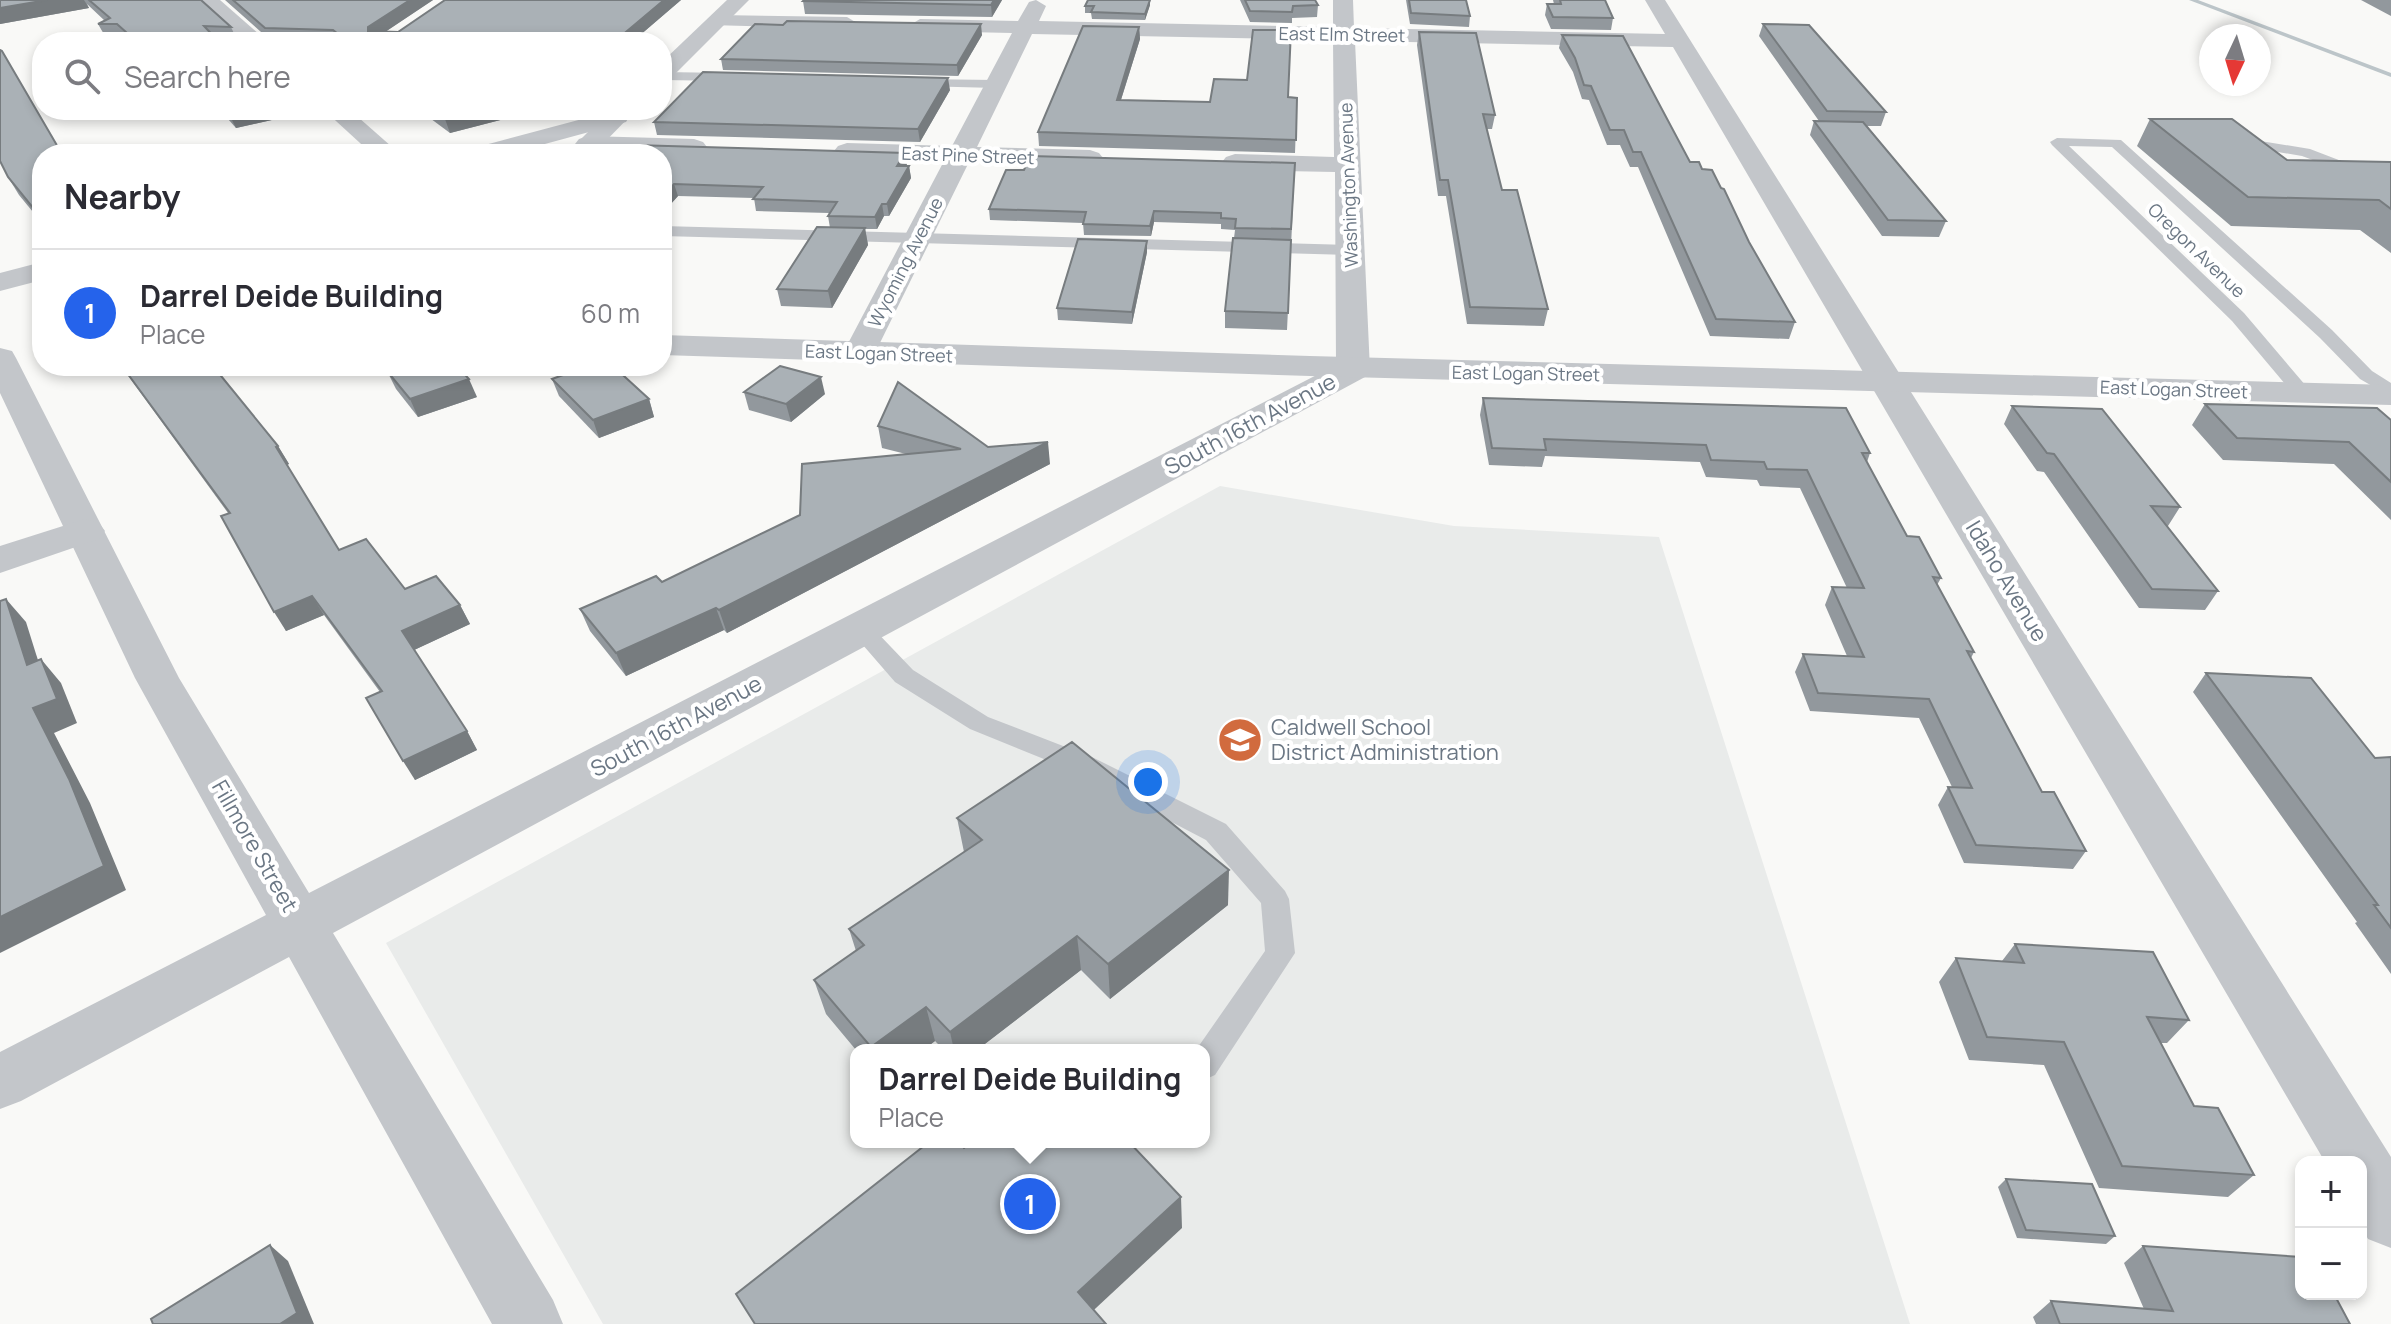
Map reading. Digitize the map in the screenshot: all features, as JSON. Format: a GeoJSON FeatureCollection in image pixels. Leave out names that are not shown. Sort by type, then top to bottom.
{"type":"FeatureCollection","features":[{"type":"Feature","properties":{"kind":"street"},"geometry":{"type":"LineString","coordinates":[[208,0],[245,32]]}},
{"type":"Feature","properties":{"kind":"street"},"geometry":{"type":"LineString","coordinates":[[672,65],[739,0]]}},
{"type":"Feature","properties":{"kind":"street","name":"Wyoming Avenue"},"geometry":{"type":"LineString","coordinates":[[859,353],[1039,0]]}},
{"type":"Feature","properties":{"kind":"street","name":"Washington Avenue"},"geometry":{"type":"LineString","coordinates":[[1343,0],[1353,370]]}},
{"type":"Feature","properties":{"kind":"street","name":"Idaho Avenue"},"geometry":{"type":"LineString","coordinates":[[1655,0],[2355,1156]]}},
{"type":"Feature","properties":{"kind":"street"},"geometry":{"type":"LineString","coordinates":[[717,21],[871,24]]}},
{"type":"Feature","properties":{"kind":"street","name":"East Elm Street"},"geometry":{"type":"LineString","coordinates":[[902,24],[1679,41]]}},
{"type":"Feature","properties":{"kind":"street"},"geometry":{"type":"LineString","coordinates":[[348,120],[375,144]]}},
{"type":"Feature","properties":{"kind":"street"},"geometry":{"type":"LineString","coordinates":[[514,144],[599,120]]}},
{"type":"Feature","properties":{"kind":"street"},"geometry":{"type":"LineString","coordinates":[[589,144],[614,120]]}},
{"type":"Feature","properties":{"kind":"street"},"geometry":{"type":"LineString","coordinates":[[672,148],[712,148]]}},
{"type":"Feature","properties":{"kind":"street","name":"East Pine Street"},"geometry":{"type":"LineString","coordinates":[[821,151],[1115,159]]}},
{"type":"Feature","properties":{"kind":"street"},"geometry":{"type":"LineString","coordinates":[[1208,161],[1347,165]]}},
{"type":"Feature","properties":{"kind":"street"},"geometry":{"type":"LineString","coordinates":[[0,282],[32,274]]}},
{"type":"Feature","properties":{"kind":"street","name":"East Logan Street"},"geometry":{"type":"LineString","coordinates":[[672,345],[1353,370],[2391,393]]}},
{"type":"Feature","properties":{"kind":"street","name":"Fillmore Street"},"geometry":{"type":"LineString","coordinates":[[0,358],[157,678],[529,1324]]}},
{"type":"Feature","properties":{"kind":"street","name":"South 16th Avenue"},"geometry":{"type":"LineString","coordinates":[[0,1082],[1353,370]]}},
{"type":"Feature","properties":{"kind":"street"},"geometry":{"type":"LineString","coordinates":[[0,560],[85,531]]}},
{"type":"Feature","properties":{"kind":"street","name":"Idaho Avenue"},"geometry":{"type":"LineString","coordinates":[[2367,1176],[2391,1216]]}},
{"type":"Feature","properties":{"kind":"lane"},"geometry":{"type":"LineString","coordinates":[[672,75],[742,78]]}},
{"type":"Feature","properties":{"kind":"lane"},"geometry":{"type":"LineString","coordinates":[[901,81],[996,84]]}},
{"type":"Feature","properties":{"kind":"lane"},"geometry":{"type":"LineString","coordinates":[[2135,139],[2121,139],[2116,143],[2326,334],[2344,355],[2391,393]]}},
{"type":"Feature","properties":{"kind":"lane"},"geometry":{"type":"LineString","coordinates":[[2220,140],[2305,152],[2391,185]]}},
{"type":"Feature","properties":{"kind":"lane","name":"Oregon Avenue"},"geometry":{"type":"LineString","coordinates":[[2116,143],[2057,142],[2238,317],[2303,393]]}},
{"type":"Feature","properties":{"kind":"lane"},"geometry":{"type":"LineString","coordinates":[[672,231],[1350,250]]}},
{"type":"Feature","properties":{"kind":"lane"},"geometry":{"type":"LineString","coordinates":[[861,629],[904,676],[979,723],[1085,765],[1216,832],[1275,899],[1280,953],[1210,1056]]}},
{"type":"Feature","properties":{"kind":"shaded area","name":"Caldwell School District Administration"},"geometry":{"type":"Polygon","coordinates":[[[1220,486],[1454,526],[1659,537],[1910,1324],[603,1324],[386,943],[1220,486]]]}},
{"type":"Feature","properties":{"kind":"building"},"geometry":{"type":"Polygon","coordinates":[[[0,0],[47,0],[0,8],[0,0]]]}},
{"type":"Feature","properties":{"kind":"building"},"geometry":{"type":"Polygon","coordinates":[[[89,0],[201,0],[231,27],[204,26],[210,32],[126,32],[117,24],[98,24],[110,18],[89,0]]]}},
{"type":"Feature","properties":{"kind":"building"},"geometry":{"type":"Polygon","coordinates":[[[233,0],[410,0],[368,27],[368,31],[398,32],[265,28],[233,0]]]}},
{"type":"Feature","properties":{"kind":"building"},"geometry":{"type":"Polygon","coordinates":[[[445,0],[664,0],[626,32],[398,32],[445,0]]]}},
{"type":"Feature","properties":{"kind":"building"},"geometry":{"type":"Polygon","coordinates":[[[804,0],[994,0],[991,5],[804,0]]]}},
{"type":"Feature","properties":{"kind":"building"},"geometry":{"type":"Polygon","coordinates":[[[1088,0],[1150,0],[1145,14],[1091,12],[1094,6],[1085,6],[1088,0]]]}},
{"type":"Feature","properties":{"kind":"building"},"geometry":{"type":"Polygon","coordinates":[[[1245,0],[1315,0],[1318,5],[1293,6],[1292,12],[1250,11],[1245,0]]]}},
{"type":"Feature","properties":{"kind":"building"},"geometry":{"type":"Polygon","coordinates":[[[1409,0],[1466,0],[1470,16],[1411,13],[1409,0]]]}},
{"type":"Feature","properties":{"kind":"building"},"geometry":{"type":"Polygon","coordinates":[[[1560,0],[1605,0],[1613,18],[1553,17],[1547,4],[1561,4],[1560,0]]]}},
{"type":"Feature","properties":{"kind":"building"},"geometry":{"type":"Polygon","coordinates":[[[787,21],[981,24],[957,65],[721,59],[755,24],[783,25],[787,21]]]}},
{"type":"Feature","properties":{"kind":"building"},"geometry":{"type":"Polygon","coordinates":[[[1763,24],[1809,25],[1886,112],[1827,111],[1763,24]]]}},
{"type":"Feature","properties":{"kind":"building"},"geometry":{"type":"Polygon","coordinates":[[[1083,26],[1139,27],[1117,100],[1210,102],[1214,79],[1247,80],[1253,30],[1291,30],[1288,97],[1297,98],[1296,140],[1038,132],[1083,26]]]}},
{"type":"Feature","properties":{"kind":"building"},"geometry":{"type":"Polygon","coordinates":[[[1419,32],[1476,33],[1495,115],[1483,114],[1502,190],[1517,190],[1548,309],[1470,307],[1448,180],[1440,180],[1419,32]]]}},
{"type":"Feature","properties":{"kind":"building"},"geometry":{"type":"Polygon","coordinates":[[[1562,35],[1623,36],[1690,162],[1699,162],[1702,169],[1712,170],[1724,189],[1749,242],[1795,322],[1716,319],[1641,152],[1633,152],[1624,130],[1610,130],[1591,86],[1584,85],[1575,58],[1562,35]]]}},
{"type":"Feature","properties":{"kind":"building"},"geometry":{"type":"Polygon","coordinates":[[[0,50],[32,102],[32,120],[42,120],[56,144],[32,144],[32,207],[8,177],[0,161],[0,50]]]}},
{"type":"Feature","properties":{"kind":"building"},"geometry":{"type":"Polygon","coordinates":[[[703,72],[948,78],[918,129],[654,122],[672,120],[672,104],[703,72]]]}},
{"type":"Feature","properties":{"kind":"building"},"geometry":{"type":"Polygon","coordinates":[[[2150,119],[2232,119],[2287,160],[2391,162],[2391,209],[2379,200],[2248,197],[2150,119]]]}},
{"type":"Feature","properties":{"kind":"building"},"geometry":{"type":"Polygon","coordinates":[[[1814,121],[1863,122],[1946,221],[1888,220],[1814,121]]]}},
{"type":"Feature","properties":{"kind":"building"},"geometry":{"type":"Polygon","coordinates":[[[672,146],[905,153],[897,166],[909,166],[887,204],[882,204],[875,217],[828,216],[837,202],[753,199],[763,187],[672,186],[672,146]]]}},
{"type":"Feature","properties":{"kind":"building"},"geometry":{"type":"Polygon","coordinates":[[[1030,156],[1295,163],[1291,229],[1235,228],[1236,219],[1221,218],[1221,213],[1154,211],[1150,226],[1083,224],[1086,212],[989,209],[1006,170],[1024,170],[1030,156]]]}},
{"type":"Feature","properties":{"kind":"building"},"geometry":{"type":"Polygon","coordinates":[[[817,227],[865,228],[828,291],[777,289],[817,227]]]}},
{"type":"Feature","properties":{"kind":"building"},"geometry":{"type":"Polygon","coordinates":[[[1233,238],[1291,240],[1288,313],[1225,311],[1233,238]]]}},
{"type":"Feature","properties":{"kind":"building"},"geometry":{"type":"Polygon","coordinates":[[[1078,239],[1147,241],[1132,312],[1057,308],[1078,239]]]}},
{"type":"Feature","properties":{"kind":"building"},"geometry":{"type":"Polygon","coordinates":[[[780,366],[821,377],[786,404],[744,392],[780,366]]]}},
{"type":"Feature","properties":{"kind":"building"},"geometry":{"type":"Polygon","coordinates":[[[129,376],[221,376],[278,446],[339,550],[366,539],[405,589],[436,576],[460,605],[402,631],[467,731],[403,761],[366,698],[382,691],[312,596],[274,612],[221,516],[230,513],[129,376]]]}},
{"type":"Feature","properties":{"kind":"building"},"geometry":{"type":"Polygon","coordinates":[[[391,376],[466,376],[469,379],[410,399],[391,376]]]}},
{"type":"Feature","properties":{"kind":"building"},"geometry":{"type":"Polygon","coordinates":[[[560,376],[624,376],[649,399],[593,420],[552,379],[560,376]]]}},
{"type":"Feature","properties":{"kind":"building"},"geometry":{"type":"Polygon","coordinates":[[[898,382],[988,447],[1048,442],[719,610],[716,608],[616,653],[580,609],[656,576],[662,582],[800,515],[802,464],[961,449],[878,426],[898,382]]]}},
{"type":"Feature","properties":{"kind":"building"},"geometry":{"type":"Polygon","coordinates":[[[1483,398],[1846,408],[1870,453],[1862,453],[1907,536],[1919,537],[1941,578],[1933,577],[1974,652],[1967,651],[2042,792],[2054,792],[2086,851],[1976,845],[1948,787],[1972,788],[1929,699],[1818,693],[1803,654],[1864,657],[1832,587],[1864,588],[1807,470],[1767,469],[1764,462],[1711,460],[1706,445],[1544,439],[1546,450],[1492,448],[1483,398]]]}},
{"type":"Feature","properties":{"kind":"building"},"geometry":{"type":"Polygon","coordinates":[[[2205,404],[2377,408],[2391,420],[2391,482],[2349,442],[2237,438],[2205,404]]]}},
{"type":"Feature","properties":{"kind":"building"},"geometry":{"type":"Polygon","coordinates":[[[2012,406],[2102,409],[2180,507],[2151,506],[2218,591],[2152,589],[2054,454],[2047,453],[2012,406]]]}},
{"type":"Feature","properties":{"kind":"building"},"geometry":{"type":"Polygon","coordinates":[[[6,599],[27,665],[41,659],[57,699],[33,708],[69,779],[104,866],[0,917],[0,601],[6,599]]]}},
{"type":"Feature","properties":{"kind":"building"},"geometry":{"type":"Polygon","coordinates":[[[2206,673],[2311,678],[2375,758],[2391,757],[2391,928],[2374,905],[2378,905],[2206,673]]]}},
{"type":"Feature","properties":{"kind":"building"},"geometry":{"type":"Polygon","coordinates":[[[1072,742],[1229,870],[1108,964],[1077,936],[950,1032],[926,1007],[875,1044],[868,1044],[814,980],[864,945],[849,929],[982,840],[957,818],[1072,742]]]}},
{"type":"Feature","properties":{"kind":"building"},"geometry":{"type":"Polygon","coordinates":[[[2015,944],[2153,952],[2189,1020],[2147,1017],[2194,1106],[2218,1108],[2254,1175],[2122,1166],[2064,1042],[1987,1037],[1956,958],[2024,963],[2015,944]]]}},
{"type":"Feature","properties":{"kind":"building"},"geometry":{"type":"Polygon","coordinates":[[[921,1148],[1135,1148],[1181,1197],[1078,1292],[1106,1324],[755,1324],[736,1294],[921,1148]]]}},
{"type":"Feature","properties":{"kind":"building"},"geometry":{"type":"Polygon","coordinates":[[[2006,1179],[2092,1184],[2115,1236],[2026,1230],[2006,1179]]]}},
{"type":"Feature","properties":{"kind":"building"},"geometry":{"type":"Polygon","coordinates":[[[270,1245],[297,1313],[280,1324],[153,1324],[151,1319],[270,1245]]]}},
{"type":"Feature","properties":{"kind":"building"},"geometry":{"type":"Polygon","coordinates":[[[2143,1246],[2295,1257],[2295,1300],[2337,1300],[2350,1324],[2060,1324],[2051,1301],[2173,1311],[2143,1246]]]}},
{"type":"Feature","properties":{"kind":"waterway"},"geometry":{"type":"LineString","coordinates":[[2192,0],[2391,75]]}},
{"type":"Feature","properties":{"kind":"place","name":"Caldwell School District Administration"},"geometry":{"type":"Point","coordinates":[1240,740]}},
{"type":"Feature","properties":{"kind":"place","name":"Darrel Deide Building"},"geometry":{"type":"Point","coordinates":[1030,1204]}}]}
